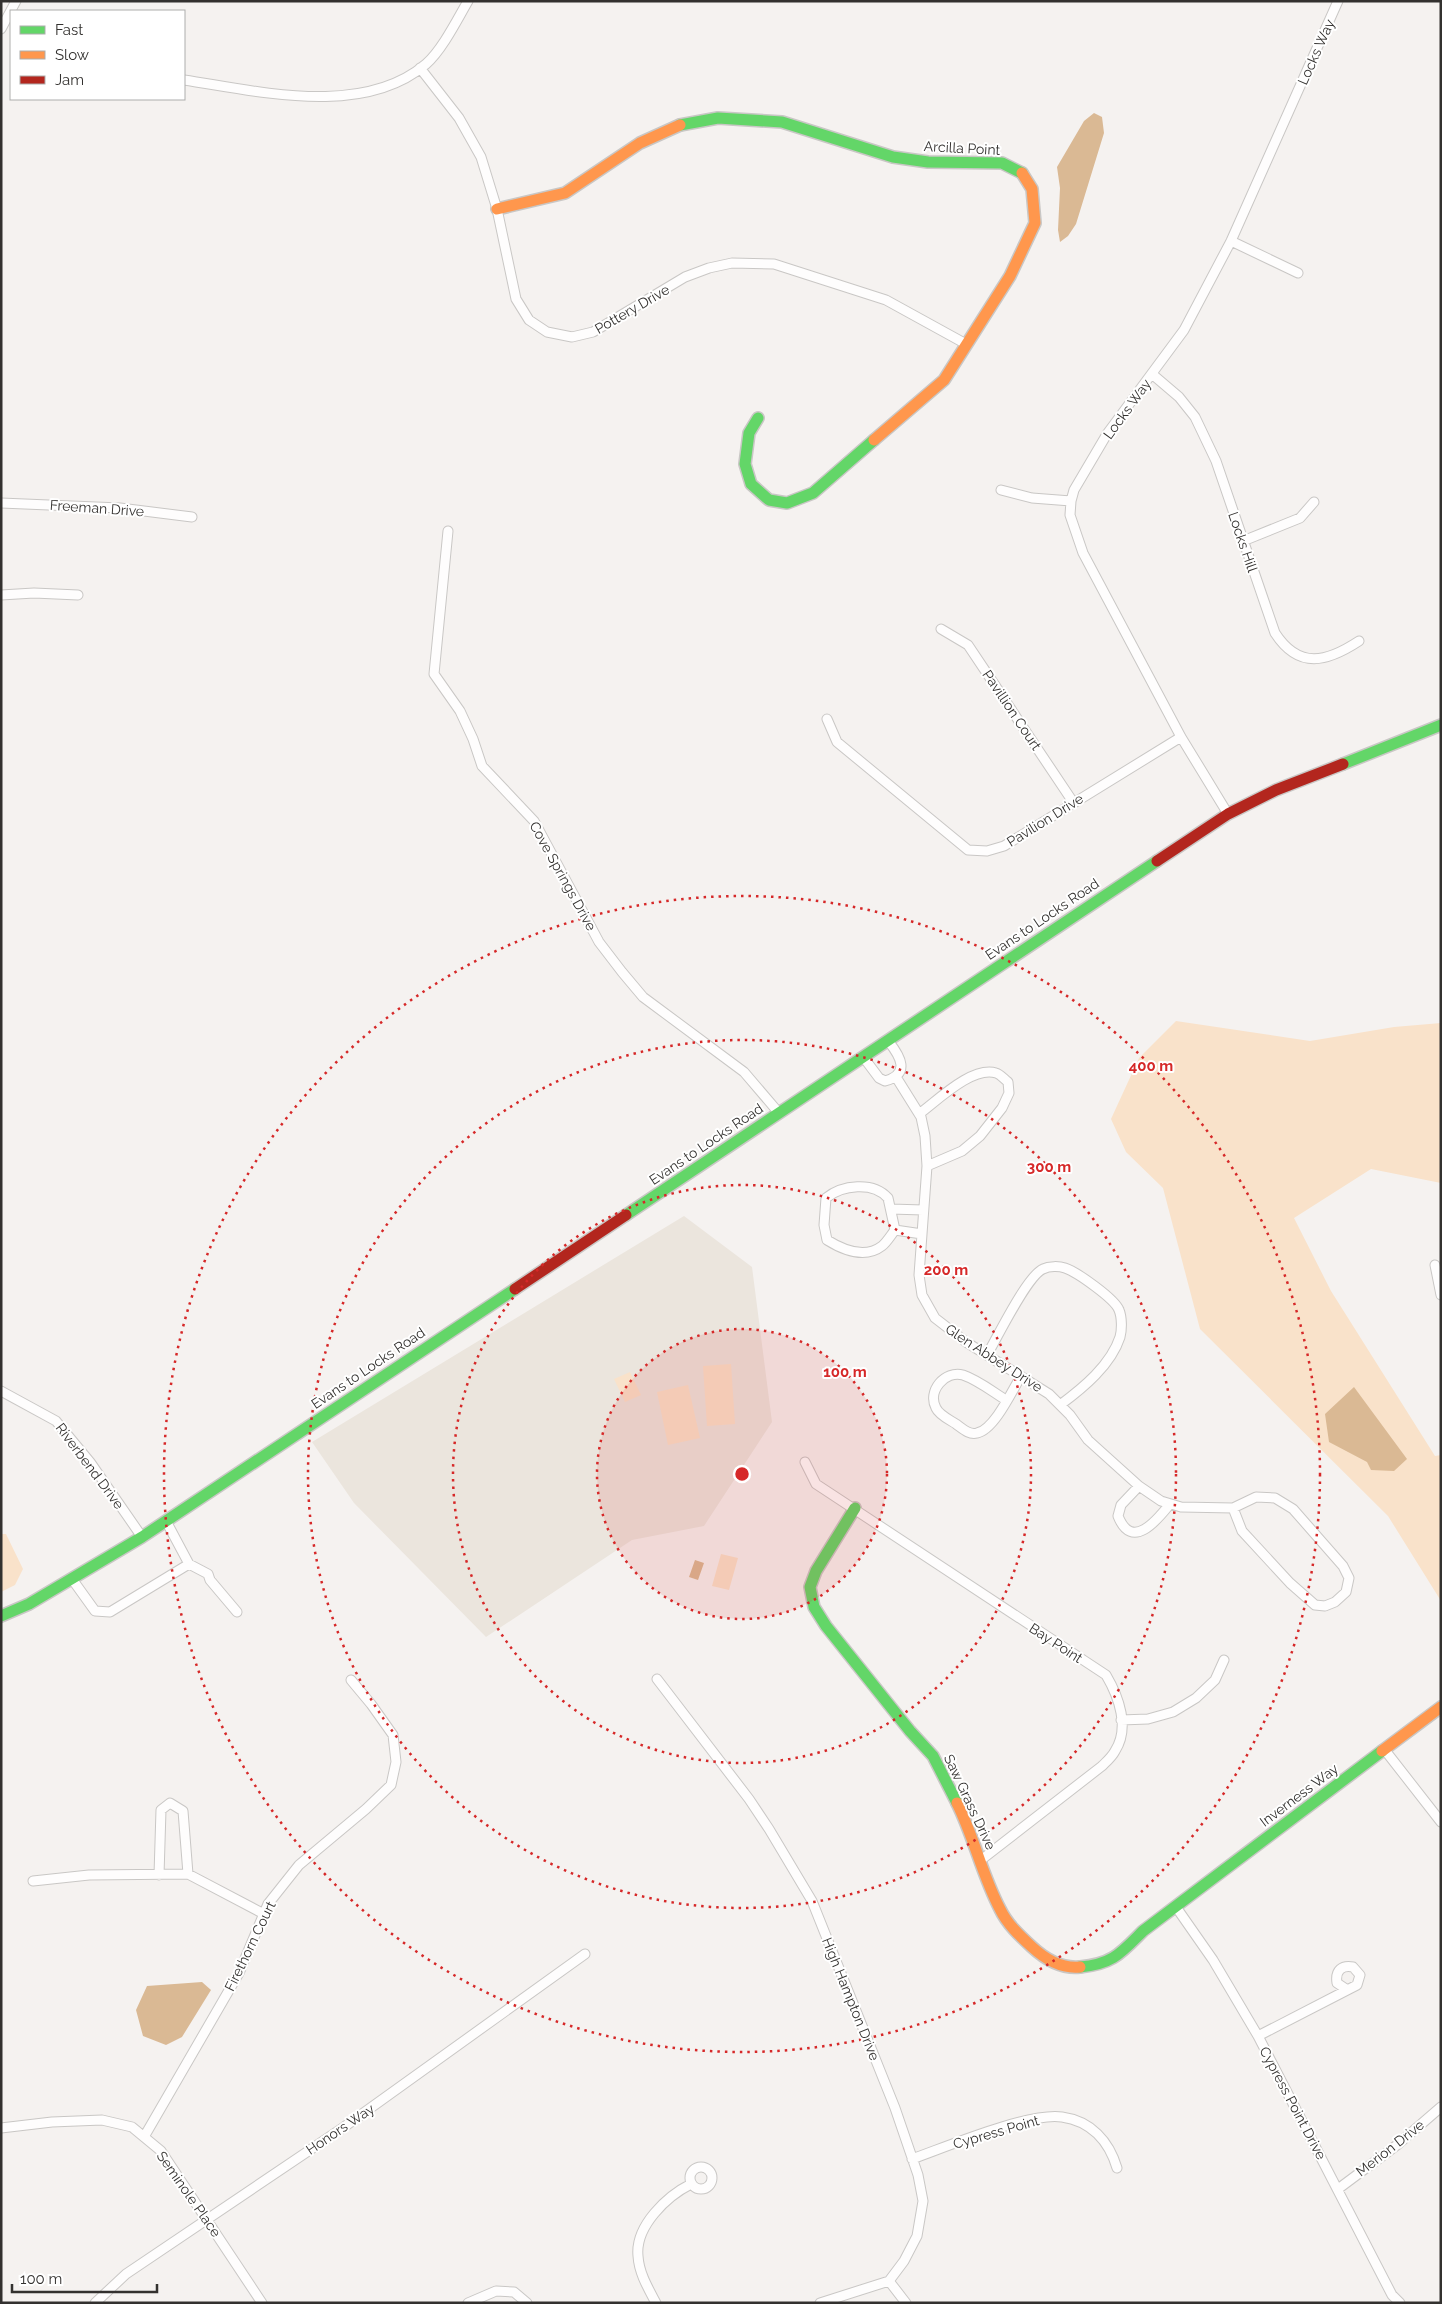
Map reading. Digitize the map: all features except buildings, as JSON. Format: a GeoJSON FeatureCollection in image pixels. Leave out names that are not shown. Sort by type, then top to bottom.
{"type":"FeatureCollection","features":[{"type":"Feature","properties":{"kind":"street"},"geometry":{"type":"LineString","coordinates":[[185,80],[287,96],[328,97],[379,90],[407,79],[433,56],[468,1]]}},
{"type":"Feature","properties":{"kind":"street","name":"Locks Way"},"geometry":{"type":"LineString","coordinates":[[1071,501],[1074,490],[1108,434],[1184,330],[1231,241],[1338,1]]}},
{"type":"Feature","properties":{"kind":"street"},"geometry":{"type":"LineString","coordinates":[[5,30],[10,17]]}},
{"type":"Feature","properties":{"kind":"street","name":"Pottery Drive"},"geometry":{"type":"LineString","coordinates":[[420,68],[459,118],[481,157],[498,209],[516,299],[529,320],[547,332],[572,336],[594,332],[685,277],[709,268],[732,263],[774,264],[886,300],[966,344]]}},
{"type":"Feature","properties":{"kind":"street","name":"Arcilla Point"},"geometry":{"type":"LineString","coordinates":[[498,209],[565,193],[640,143],[680,125],[718,118],[782,122],[893,157],[928,162],[1002,163],[1021,171],[1032,189],[1035,222],[1010,276],[944,380],[813,493],[787,503],[769,500],[751,484],[745,464],[749,433],[758,418]]}},
{"type":"Feature","properties":{"kind":"street"},"geometry":{"type":"LineString","coordinates":[[1231,241],[1298,273]]}},
{"type":"Feature","properties":{"kind":"street","name":"Locks Hill"},"geometry":{"type":"LineString","coordinates":[[1152,374],[1179,398],[1195,417],[1216,461],[1275,634],[1284,646],[1297,655],[1308,659],[1328,658],[1341,653],[1359,641]]}},
{"type":"Feature","properties":{"kind":"street"},"geometry":{"type":"LineString","coordinates":[[1001,490],[1032,498],[1071,501],[1072,521],[1084,552],[1181,737],[1228,814]]}},
{"type":"Feature","properties":{"kind":"street"},"geometry":{"type":"LineString","coordinates":[[1242,541],[1300,518],[1314,502]]}},
{"type":"Feature","properties":{"kind":"street","name":"Freeman Drive"},"geometry":{"type":"LineString","coordinates":[[1,503],[120,508],[192,517]]}},
{"type":"Feature","properties":{"kind":"street","name":"Cove Springs Drive"},"geometry":{"type":"LineString","coordinates":[[448,531],[434,674],[460,711],[473,739],[482,766],[534,821],[600,942],[643,997],[744,1072],[779,1113]]}},
{"type":"Feature","properties":{"kind":"street"},"geometry":{"type":"LineString","coordinates":[[1,595],[34,593],[78,595]]}},
{"type":"Feature","properties":{"kind":"street","name":"Pavillion Court"},"geometry":{"type":"LineString","coordinates":[[941,628],[968,645],[1073,802]]}},
{"type":"Feature","properties":{"kind":"street","name":"Pavilion Drive"},"geometry":{"type":"LineString","coordinates":[[827,719],[837,742],[968,850],[987,851],[1004,846],[1181,737]]}},
{"type":"Feature","properties":{"kind":"street","name":"Evans to Locks Road"},"geometry":{"type":"LineString","coordinates":[[1,1616],[29,1604],[72,1580],[142,1537],[779,1113],[889,1042],[1228,814],[1292,783],[1441,725]]}},
{"type":"Feature","properties":{"kind":"street"},"geometry":{"type":"LineString","coordinates":[[864,1058],[880,1078],[885,1081],[896,1076],[902,1065],[898,1054],[889,1042]]}},
{"type":"Feature","properties":{"kind":"street"},"geometry":{"type":"LineString","coordinates":[[919,1114],[974,1074],[985,1072],[998,1073],[1008,1082],[1009,1093],[1002,1108],[980,1136],[962,1151],[927,1166]]}},
{"type":"Feature","properties":{"kind":"street","name":"Glen Abbey Drive"},"geometry":{"type":"LineString","coordinates":[[896,1076],[919,1114],[925,1136],[927,1166],[919,1275],[922,1295],[935,1318],[966,1342],[1049,1394],[1070,1415],[1088,1440],[1139,1486],[1161,1501],[1181,1507],[1233,1508],[1256,1497],[1276,1498],[1293,1509],[1343,1566],[1349,1578],[1346,1592],[1335,1602],[1324,1606],[1315,1605],[1290,1583],[1242,1531],[1233,1508]]}},
{"type":"Feature","properties":{"kind":"street"},"geometry":{"type":"LineString","coordinates":[[858,1187],[875,1189],[888,1198],[895,1230],[884,1245],[872,1252],[854,1252],[839,1248],[826,1240],[824,1209],[826,1198],[833,1192],[858,1187]]}},
{"type":"Feature","properties":{"kind":"street"},"geometry":{"type":"LineString","coordinates":[[890,1209],[923,1210]]}},
{"type":"Feature","properties":{"kind":"street"},"geometry":{"type":"LineString","coordinates":[[895,1230],[922,1234]]}},
{"type":"Feature","properties":{"kind":"street"},"geometry":{"type":"LineString","coordinates":[[1435,1265],[1441,1295]]}},
{"type":"Feature","properties":{"kind":"street"},"geometry":{"type":"LineString","coordinates":[[987,1355],[1026,1288],[1042,1269],[1054,1266],[1066,1268],[1082,1278],[1114,1302],[1119,1310],[1121,1336],[1111,1356],[1083,1388],[1060,1405]]}},
{"type":"Feature","properties":{"kind":"street"},"geometry":{"type":"LineString","coordinates":[[1006,1400],[964,1375],[952,1374],[943,1378],[935,1391],[933,1402],[937,1410],[968,1432],[978,1433],[990,1426],[1021,1376]]}},
{"type":"Feature","properties":{"kind":"street","name":"Riverbend Drive"},"geometry":{"type":"LineString","coordinates":[[1,1391],[56,1421],[90,1462],[142,1537]]}},
{"type":"Feature","properties":{"kind":"street","name":"Bay Point"},"geometry":{"type":"LineString","coordinates":[[805,1462],[816,1484],[1106,1675],[1116,1691],[1122,1720],[1116,1750],[1102,1766],[982,1860]]}},
{"type":"Feature","properties":{"kind":"street"},"geometry":{"type":"LineString","coordinates":[[1139,1486],[1121,1505],[1118,1516],[1127,1529],[1135,1532],[1144,1531],[1152,1526],[1170,1504]]}},
{"type":"Feature","properties":{"kind":"street","name":"Saw Grass Drive"},"geometry":{"type":"LineString","coordinates":[[855,1508],[816,1571],[810,1587],[814,1607],[826,1626],[880,1690],[910,1731],[933,1756],[959,1807],[982,1860],[1000,1910],[1014,1930],[1041,1955],[1057,1964],[1072,1968],[1094,1966],[1116,1958],[1143,1931],[1176,1907]]}},
{"type":"Feature","properties":{"kind":"street"},"geometry":{"type":"LineString","coordinates":[[166,1521],[189,1564],[208,1574],[210,1580],[237,1612]]}},
{"type":"Feature","properties":{"kind":"street"},"geometry":{"type":"LineString","coordinates":[[72,1580],[94,1612],[110,1612],[189,1564]]}},
{"type":"Feature","properties":{"kind":"street"},"geometry":{"type":"LineString","coordinates":[[1122,1720],[1148,1719],[1173,1712],[1196,1698],[1215,1680],[1224,1660]]}},
{"type":"Feature","properties":{"kind":"street","name":"High Hampton Drive"},"geometry":{"type":"LineString","coordinates":[[657,1679],[749,1799],[812,1901],[895,2108],[912,2159],[923,2201],[917,2236],[904,2261],[889,2281]]}},
{"type":"Feature","properties":{"kind":"street","name":"Firethorn Court"},"geometry":{"type":"LineString","coordinates":[[144,2137],[239,1973],[268,1904],[299,1865],[366,1810],[391,1785],[396,1762],[393,1736],[371,1704],[351,1680]]}},
{"type":"Feature","properties":{"kind":"street","name":"Inverness Way"},"geometry":{"type":"LineString","coordinates":[[1176,1907],[1441,1707]]}},
{"type":"Feature","properties":{"kind":"street"},"geometry":{"type":"LineString","coordinates":[[1384,1749],[1441,1822]]}},
{"type":"Feature","properties":{"kind":"street"},"geometry":{"type":"LineString","coordinates":[[159,1875],[161,1810],[170,1802],[183,1811],[188,1874]]}},
{"type":"Feature","properties":{"kind":"street"},"geometry":{"type":"LineString","coordinates":[[33,1880],[89,1875],[188,1874],[264,1914]]}},
{"type":"Feature","properties":{"kind":"street","name":"Cypress Point Drive"},"geometry":{"type":"LineString","coordinates":[[1176,1907],[1213,1960],[1258,2036],[1392,2295],[1400,2303]]}},
{"type":"Feature","properties":{"kind":"street","name":"Honors Way"},"geometry":{"type":"LineString","coordinates":[[95,2303],[126,2274],[206,2218],[344,2127],[585,1954]]}},
{"type":"Feature","properties":{"kind":"street"},"geometry":{"type":"LineString","coordinates":[[1258,2036],[1332,1999],[1346,1989]]}},
{"type":"Feature","properties":{"kind":"street","name":"Merion Drive"},"geometry":{"type":"LineString","coordinates":[[1338,2189],[1397,2145],[1441,2107]]}},
{"type":"Feature","properties":{"kind":"street","name":"Cypress Point"},"geometry":{"type":"LineString","coordinates":[[912,2159],[1019,2123],[1062,2116],[1094,2129],[1107,2142],[1117,2168]]}},
{"type":"Feature","properties":{"kind":"street","name":"Seminole Place"},"geometry":{"type":"LineString","coordinates":[[1,2128],[52,2122],[102,2120],[132,2127],[161,2151],[262,2303]]}},
{"type":"Feature","properties":{"kind":"street"},"geometry":{"type":"LineString","coordinates":[[656,2303],[642,2277],[638,2254],[642,2232],[654,2214],[677,2190],[691,2184]]}},
{"type":"Feature","properties":{"kind":"street"},"geometry":{"type":"LineString","coordinates":[[820,2303],[889,2281],[906,2303]]}},
{"type":"Feature","properties":{"kind":"street"},"geometry":{"type":"LineString","coordinates":[[468,2303],[496,2291],[514,2292],[527,2303]]}},
{"type":"Feature","properties":{"kind":"shaded area"},"geometry":{"type":"Polygon","coordinates":[[[1094,113],[1102,117],[1104,133],[1076,224],[1068,236],[1060,242],[1058,230],[1060,188],[1057,167],[1084,121],[1094,113]]]}},
{"type":"Feature","properties":{"kind":"shaded area"},"geometry":{"type":"Polygon","coordinates":[[[1176,1021],[1310,1041],[1394,1027],[1441,1023],[1441,1183],[1371,1169],[1294,1218],[1331,1291],[1435,1456],[1441,1455],[1441,1601],[1388,1516],[1200,1329],[1163,1188],[1126,1152],[1111,1119],[1139,1058],[1176,1021]]]}},
{"type":"Feature","properties":{"kind":"shaded area"},"geometry":{"type":"Polygon","coordinates":[[[684,1216],[752,1267],[772,1422],[704,1526],[632,1540],[486,1637],[354,1503],[312,1442],[684,1216]]]}},
{"type":"Feature","properties":{"kind":"shaded area"},"geometry":{"type":"Polygon","coordinates":[[[731,1364],[735,1424],[707,1426],[703,1366],[731,1364]]]}},
{"type":"Feature","properties":{"kind":"shaded area"},"geometry":{"type":"Polygon","coordinates":[[[630,1372],[641,1395],[625,1402],[614,1379],[630,1372]]]}},
{"type":"Feature","properties":{"kind":"shaded area"},"geometry":{"type":"Polygon","coordinates":[[[688,1385],[700,1438],[668,1445],[657,1392],[688,1385]]]}},
{"type":"Feature","properties":{"kind":"shaded area"},"geometry":{"type":"Polygon","coordinates":[[[1354,1387],[1407,1459],[1394,1471],[1371,1470],[1367,1462],[1329,1442],[1325,1414],[1354,1387]]]}},
{"type":"Feature","properties":{"kind":"shaded area"},"geometry":{"type":"Polygon","coordinates":[[[1,1534],[6,1534],[23,1569],[15,1585],[1,1592],[1,1534]]]}},
{"type":"Feature","properties":{"kind":"shaded area"},"geometry":{"type":"Polygon","coordinates":[[[721,1554],[738,1558],[729,1590],[712,1586],[721,1554]]]}},
{"type":"Feature","properties":{"kind":"shaded area"},"geometry":{"type":"Polygon","coordinates":[[[695,1560],[704,1563],[698,1580],[689,1577],[695,1560]]]}},
{"type":"Feature","properties":{"kind":"shaded area"},"geometry":{"type":"Polygon","coordinates":[[[202,1982],[211,1990],[182,2037],[166,2045],[143,2036],[136,2010],[147,1986],[202,1982]]]}},
{"type":"Feature","properties":{"kind":"traffic: fast"},"geometry":{"type":"LineString","coordinates":[[680,125],[718,118],[782,122],[893,157],[928,162],[1002,163],[1022,173]]}},
{"type":"Feature","properties":{"kind":"traffic: fast"},"geometry":{"type":"LineString","coordinates":[[758,418],[749,433],[745,464],[751,484],[769,500],[787,503],[813,493],[874,440]]}},
{"type":"Feature","properties":{"kind":"traffic: fast"},"geometry":{"type":"LineString","coordinates":[[1343,764],[1441,725]]}},
{"type":"Feature","properties":{"kind":"traffic: fast"},"geometry":{"type":"LineString","coordinates":[[626,1215],[1157,861]]}},
{"type":"Feature","properties":{"kind":"traffic: fast"},"geometry":{"type":"LineString","coordinates":[[1,1616],[29,1604],[142,1537],[515,1289]]}},
{"type":"Feature","properties":{"kind":"traffic: fast"},"geometry":{"type":"LineString","coordinates":[[855,1508],[816,1571],[810,1587],[814,1607],[826,1626],[910,1731],[933,1756],[957,1803]]}},
{"type":"Feature","properties":{"kind":"traffic: fast"},"geometry":{"type":"LineString","coordinates":[[1080,1967],[1101,1963],[1116,1956],[1143,1931],[1382,1751]]}},
{"type":"Feature","properties":{"kind":"traffic: slow"},"geometry":{"type":"LineString","coordinates":[[497,209],[565,193],[640,143],[680,125]]}},
{"type":"Feature","properties":{"kind":"traffic: slow"},"geometry":{"type":"LineString","coordinates":[[874,440],[944,380],[1010,276],[1035,223],[1032,189],[1022,173]]}},
{"type":"Feature","properties":{"kind":"traffic: slow"},"geometry":{"type":"LineString","coordinates":[[1382,1751],[1441,1707]]}},
{"type":"Feature","properties":{"kind":"traffic: slow"},"geometry":{"type":"LineString","coordinates":[[957,1803],[988,1883],[1006,1920],[1023,1939],[1048,1959],[1060,1965],[1080,1967]]}},
{"type":"Feature","properties":{"kind":"traffic: jam"},"geometry":{"type":"LineString","coordinates":[[1157,861],[1228,814],[1276,790],[1343,764]]}},
{"type":"Feature","properties":{"kind":"traffic: jam"},"geometry":{"type":"LineString","coordinates":[[515,1289],[626,1215]]}}]}
